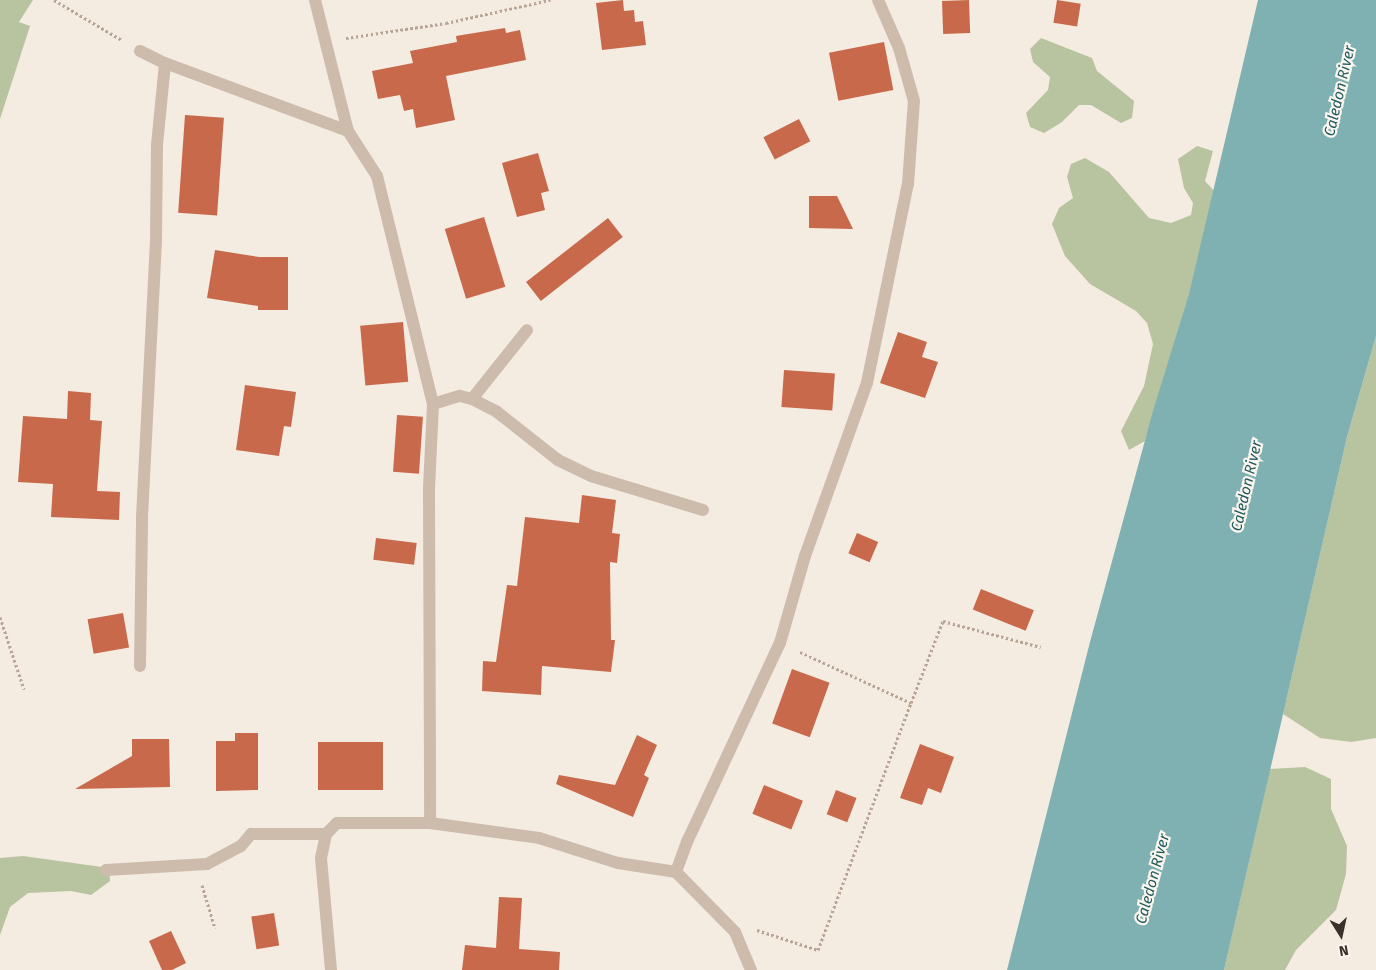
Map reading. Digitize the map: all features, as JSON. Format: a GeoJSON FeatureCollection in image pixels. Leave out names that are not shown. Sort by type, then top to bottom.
{"type":"FeatureCollection","features":[{"type":"Feature","properties":{"kind":"street"},"geometry":{"type":"LineString","coordinates":[[315,0],[348,131],[378,176],[433,404],[429,500],[430,823]]}},
{"type":"Feature","properties":{"kind":"street"},"geometry":{"type":"LineString","coordinates":[[676,872],[687,842],[780,643],[805,556],[867,383],[908,184],[914,101],[899,48],[878,0]]}},
{"type":"Feature","properties":{"kind":"street"},"geometry":{"type":"LineString","coordinates":[[140,51],[165,63],[348,131]]}},
{"type":"Feature","properties":{"kind":"street"},"geometry":{"type":"LineString","coordinates":[[140,666],[142,517],[156,238],[157,145],[165,63]]}},
{"type":"Feature","properties":{"kind":"street"},"geometry":{"type":"LineString","coordinates":[[472,399],[527,330]]}},
{"type":"Feature","properties":{"kind":"street"},"geometry":{"type":"LineString","coordinates":[[433,404],[460,396],[472,399],[497,412],[558,460],[591,476],[703,510]]}},
{"type":"Feature","properties":{"kind":"street"},"geometry":{"type":"LineString","coordinates":[[331,970],[322,858],[326,834],[337,824],[430,823],[539,838],[618,862],[676,872],[735,932],[751,970]]}},
{"type":"Feature","properties":{"kind":"street"},"geometry":{"type":"LineString","coordinates":[[106,870],[207,864],[241,846],[251,834],[326,834]]}},
{"type":"Feature","properties":{"kind":"path"},"geometry":{"type":"LineString","coordinates":[[54,0],[140,51]]}},
{"type":"Feature","properties":{"kind":"path"},"geometry":{"type":"LineString","coordinates":[[326,41],[446,23],[550,0]]}},
{"type":"Feature","properties":{"kind":"path"},"geometry":{"type":"LineString","coordinates":[[0,617],[24,689]]}},
{"type":"Feature","properties":{"kind":"path"},"geometry":{"type":"LineString","coordinates":[[735,932],[751,928],[818,950],[943,621],[1041,647]]}},
{"type":"Feature","properties":{"kind":"path"},"geometry":{"type":"LineString","coordinates":[[780,643],[911,703]]}},
{"type":"Feature","properties":{"kind":"path"},"geometry":{"type":"LineString","coordinates":[[196,865],[215,928]]}},
{"type":"Feature","properties":{"kind":"green space"},"geometry":{"type":"Polygon","coordinates":[[[0,0],[33,0],[19,22],[30,26],[0,119],[0,0]]]}},
{"type":"Feature","properties":{"kind":"green space"},"geometry":{"type":"Polygon","coordinates":[[[1041,38],[1092,58],[1097,71],[1134,101],[1132,118],[1121,123],[1091,105],[1079,105],[1062,122],[1044,133],[1030,127],[1026,113],[1048,90],[1050,77],[1033,62],[1030,49],[1041,38]]]}},
{"type":"Feature","properties":{"kind":"green space"},"geometry":{"type":"Polygon","coordinates":[[[1197,146],[1213,151],[1205,181],[1219,196],[1145,441],[1129,450],[1121,431],[1144,386],[1153,344],[1147,323],[1136,311],[1090,284],[1065,256],[1052,224],[1059,208],[1073,198],[1067,177],[1071,164],[1085,158],[1109,172],[1149,218],[1171,223],[1191,215],[1193,203],[1184,188],[1178,159],[1197,146]]]}},
{"type":"Feature","properties":{"kind":"green space"},"geometry":{"type":"Polygon","coordinates":[[[1376,336],[1376,738],[1351,742],[1320,738],[1283,714],[1347,437],[1376,336]]]}},
{"type":"Feature","properties":{"kind":"green space"},"geometry":{"type":"Polygon","coordinates":[[[1305,767],[1331,779],[1331,809],[1347,846],[1346,874],[1336,910],[1296,950],[1285,970],[1224,970],[1270,769],[1305,767]]]}},
{"type":"Feature","properties":{"kind":"green space"},"geometry":{"type":"Polygon","coordinates":[[[23,856],[109,868],[110,881],[91,895],[71,891],[28,893],[10,907],[0,935],[0,858],[23,856]]]}},
{"type":"Feature","properties":{"kind":"water","name":"Caledon River"},"geometry":{"type":"Polygon","coordinates":[[[1258,0],[1376,0],[1376,336],[1347,437],[1224,970],[1007,970],[1090,642],[1153,411],[1189,294],[1258,0]]]}},
{"type":"Feature","properties":{"kind":"building"},"geometry":{"type":"Polygon","coordinates":[[[623,0],[624,11],[634,10],[635,22],[643,21],[646,45],[602,50],[596,3],[623,0]]]}},
{"type":"Feature","properties":{"kind":"building"},"geometry":{"type":"Polygon","coordinates":[[[969,0],[970,33],[943,34],[942,1],[969,0]]]}},
{"type":"Feature","properties":{"kind":"building"},"geometry":{"type":"Polygon","coordinates":[[[1057,0],[1081,4],[1077,26],[1053,23],[1057,0]]]}},
{"type":"Feature","properties":{"kind":"building"},"geometry":{"type":"Polygon","coordinates":[[[505,28],[506,33],[520,30],[526,60],[446,76],[455,120],[416,128],[413,109],[404,111],[400,95],[378,99],[372,71],[413,63],[410,51],[457,42],[456,36],[505,28]]]}},
{"type":"Feature","properties":{"kind":"building"},"geometry":{"type":"Polygon","coordinates":[[[884,42],[893,90],[838,101],[829,53],[884,42]]]}},
{"type":"Feature","properties":{"kind":"building"},"geometry":{"type":"Polygon","coordinates":[[[185,115],[224,118],[217,215],[178,213],[185,115]]]}},
{"type":"Feature","properties":{"kind":"building"},"geometry":{"type":"Polygon","coordinates":[[[799,119],[810,141],[775,159],[763,137],[799,119]]]}},
{"type":"Feature","properties":{"kind":"building"},"geometry":{"type":"Polygon","coordinates":[[[538,153],[549,191],[541,193],[545,210],[517,217],[502,163],[538,153]]]}},
{"type":"Feature","properties":{"kind":"building"},"geometry":{"type":"Polygon","coordinates":[[[809,196],[837,196],[853,229],[809,228],[809,196]]]}},
{"type":"Feature","properties":{"kind":"building"},"geometry":{"type":"Polygon","coordinates":[[[484,217],[505,287],[466,299],[445,229],[484,217]]]}},
{"type":"Feature","properties":{"kind":"building"},"geometry":{"type":"Polygon","coordinates":[[[608,218],[623,237],[541,301],[526,282],[608,218]]]}},
{"type":"Feature","properties":{"kind":"building"},"geometry":{"type":"Polygon","coordinates":[[[215,250],[259,257],[288,257],[288,310],[258,310],[258,306],[207,298],[215,250]]]}},
{"type":"Feature","properties":{"kind":"building"},"geometry":{"type":"Polygon","coordinates":[[[403,322],[408,382],[365,386],[360,326],[403,322]]]}},
{"type":"Feature","properties":{"kind":"building"},"geometry":{"type":"Polygon","coordinates":[[[898,332],[927,342],[922,357],[938,362],[925,398],[880,383],[898,332]]]}},
{"type":"Feature","properties":{"kind":"building"},"geometry":{"type":"Polygon","coordinates":[[[784,370],[835,374],[832,410],[781,407],[784,370]]]}},
{"type":"Feature","properties":{"kind":"building"},"geometry":{"type":"Polygon","coordinates":[[[245,385],[296,392],[291,427],[284,426],[279,456],[236,450],[245,385]]]}},
{"type":"Feature","properties":{"kind":"building"},"geometry":{"type":"Polygon","coordinates":[[[68,391],[91,393],[90,420],[102,421],[97,491],[120,492],[119,520],[51,517],[53,484],[18,482],[23,416],[67,419],[68,391]]]}},
{"type":"Feature","properties":{"kind":"building"},"geometry":{"type":"Polygon","coordinates":[[[397,415],[423,417],[419,474],[393,472],[397,415]]]}},
{"type":"Feature","properties":{"kind":"building"},"geometry":{"type":"Polygon","coordinates":[[[582,495],[616,500],[612,533],[620,534],[617,563],[610,562],[611,640],[615,640],[611,672],[542,666],[541,695],[482,691],[483,661],[496,662],[507,585],[517,586],[525,517],[579,523],[582,495]]]}},
{"type":"Feature","properties":{"kind":"building"},"geometry":{"type":"Polygon","coordinates":[[[857,533],[878,542],[870,562],[848,553],[857,533]]]}},
{"type":"Feature","properties":{"kind":"building"},"geometry":{"type":"Polygon","coordinates":[[[376,538],[417,543],[414,565],[373,560],[376,538]]]}},
{"type":"Feature","properties":{"kind":"building"},"geometry":{"type":"Polygon","coordinates":[[[981,589],[1034,610],[1026,631],[973,609],[981,589]]]}},
{"type":"Feature","properties":{"kind":"building"},"geometry":{"type":"Polygon","coordinates":[[[123,613],[129,647],[94,654],[88,619],[123,613]]]}},
{"type":"Feature","properties":{"kind":"building"},"geometry":{"type":"Polygon","coordinates":[[[792,669],[830,683],[810,737],[772,724],[792,669]]]}},
{"type":"Feature","properties":{"kind":"building"},"geometry":{"type":"Polygon","coordinates":[[[235,733],[258,733],[258,790],[216,791],[216,741],[235,741],[235,733]]]}},
{"type":"Feature","properties":{"kind":"building"},"geometry":{"type":"Polygon","coordinates":[[[637,735],[657,745],[644,775],[649,778],[633,817],[556,784],[559,775],[615,785],[637,735]]]}},
{"type":"Feature","properties":{"kind":"building"},"geometry":{"type":"Polygon","coordinates":[[[132,739],[169,739],[170,787],[75,789],[132,756],[132,739]]]}},
{"type":"Feature","properties":{"kind":"building"},"geometry":{"type":"Polygon","coordinates":[[[318,742],[383,742],[383,790],[318,790],[318,742]]]}},
{"type":"Feature","properties":{"kind":"building"},"geometry":{"type":"Polygon","coordinates":[[[920,744],[954,757],[941,793],[928,788],[922,805],[900,798],[920,744]]]}},
{"type":"Feature","properties":{"kind":"building"},"geometry":{"type":"Polygon","coordinates":[[[764,785],[803,801],[791,829],[752,814],[764,785]]]}},
{"type":"Feature","properties":{"kind":"building"},"geometry":{"type":"Polygon","coordinates":[[[836,790],[857,798],[847,822],[827,814],[836,790]]]}},
{"type":"Feature","properties":{"kind":"building"},"geometry":{"type":"Polygon","coordinates":[[[499,897],[522,898],[519,949],[560,952],[559,970],[462,970],[465,945],[496,948],[499,897]]]}},
{"type":"Feature","properties":{"kind":"building"},"geometry":{"type":"Polygon","coordinates":[[[274,913],[279,946],[256,949],[251,917],[274,913]]]}},
{"type":"Feature","properties":{"kind":"building"},"geometry":{"type":"Polygon","coordinates":[[[171,931],[186,963],[172,970],[162,970],[149,941],[171,931]]]}}]}
